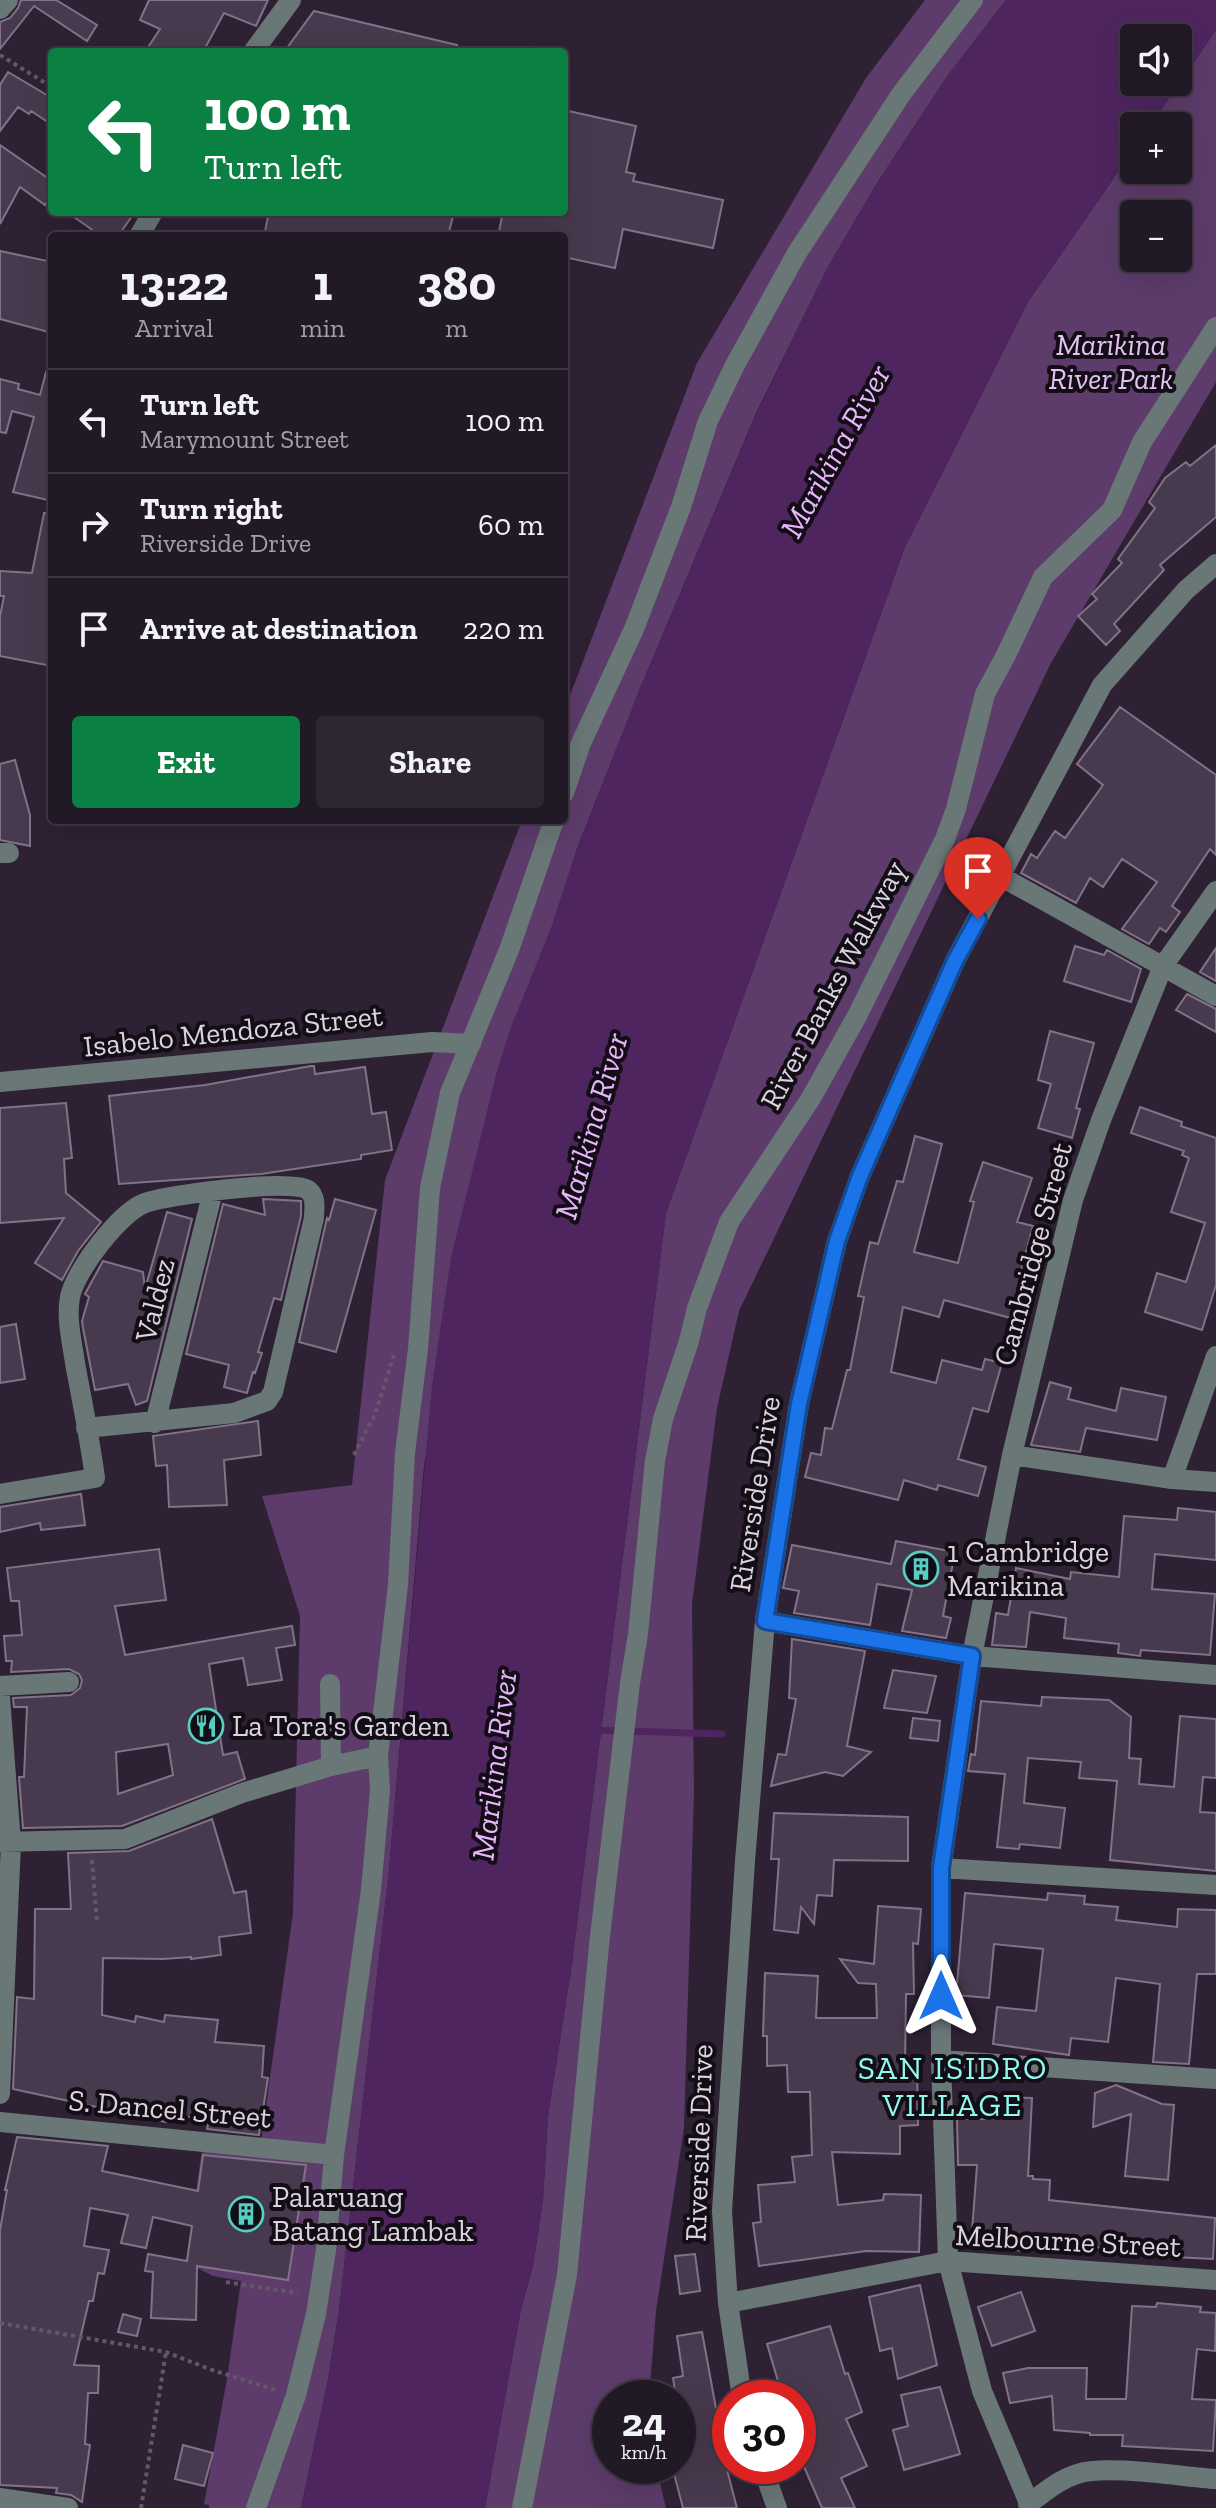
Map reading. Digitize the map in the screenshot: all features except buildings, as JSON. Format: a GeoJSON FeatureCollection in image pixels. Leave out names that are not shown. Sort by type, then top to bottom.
{"type":"FeatureCollection","features":[{"type":"Feature","properties":{"kind":"street"},"geometry":{"type":"LineString","coordinates":[[0,9],[8,0]]}},
{"type":"Feature","properties":{"kind":"street"},"geometry":{"type":"LineString","coordinates":[[256,48],[291,0]]}},
{"type":"Feature","properties":{"kind":"street"},"geometry":{"type":"LineString","coordinates":[[568,781],[581,743],[634,629],[681,507],[708,421],[735,365],[797,253],[902,93],[973,0]]}},
{"type":"Feature","properties":{"kind":"street","name":"River Banks Walkway"},"geometry":{"type":"LineString","coordinates":[[522,2508],[567,2275],[600,1936],[638,1634],[655,1461],[663,1419],[697,1308],[729,1222],[819,1084],[857,1016],[945,839],[956,809],[985,694],[1043,577],[1112,510],[1142,442],[1216,327]]}},
{"type":"Feature","properties":{"kind":"street","name":"Riverside Drive"},"geometry":{"type":"LineString","coordinates":[[739,2380],[728,2303],[722,2211],[745,1861],[765,1621],[799,1404],[837,1241],[860,1176],[955,961],[1102,685],[1186,590],[1216,564]]}},
{"type":"Feature","properties":{"kind":"street"},"geometry":{"type":"LineString","coordinates":[[256,2508],[296,2395],[320,2297],[332,2201],[334,2155],[371,1890],[380,1791],[378,1756],[398,1585],[405,1453],[418,1349],[430,1188],[450,1093],[509,950],[553,824]]}},
{"type":"Feature","properties":{"kind":"street"},"geometry":{"type":"LineString","coordinates":[[1000,876],[1216,996]]}},
{"type":"Feature","properties":{"kind":"street","name":"Cambridge Street"},"geometry":{"type":"LineString","coordinates":[[1030,2506],[982,2391],[948,2261],[941,2060],[941,1868],[972,1656],[1012,1455],[1073,1200],[1101,1120],[1163,966],[1216,891]]}},
{"type":"Feature","properties":{"kind":"street","name":"Isabelo Mendoza Street"},"geometry":{"type":"LineString","coordinates":[[0,1082],[432,1042],[471,1044]]}},
{"type":"Feature","properties":{"kind":"street"},"geometry":{"type":"LineString","coordinates":[[0,1494],[95,1478],[86,1428],[68,1319],[70,1294],[81,1272],[126,1215],[145,1203],[213,1191],[278,1185],[303,1187],[313,1196],[314,1218],[273,1392],[267,1401],[234,1413],[86,1428]]}},
{"type":"Feature","properties":{"kind":"street","name":"Valdez"},"geometry":{"type":"LineString","coordinates":[[155,1423],[213,1191]]}},
{"type":"Feature","properties":{"kind":"street"},"geometry":{"type":"LineString","coordinates":[[1172,1479],[1216,1356]]}},
{"type":"Feature","properties":{"kind":"street"},"geometry":{"type":"LineString","coordinates":[[1012,1455],[1172,1479],[1216,1482]]}},
{"type":"Feature","properties":{"kind":"street"},"geometry":{"type":"LineString","coordinates":[[765,1621],[972,1656],[1216,1675]]}},
{"type":"Feature","properties":{"kind":"street"},"geometry":{"type":"LineString","coordinates":[[0,1686],[69,1682]]}},
{"type":"Feature","properties":{"kind":"street"},"geometry":{"type":"LineString","coordinates":[[330,1684],[331,1766]]}},
{"type":"Feature","properties":{"kind":"street"},"geometry":{"type":"LineString","coordinates":[[0,1697],[5,1842],[0,2094]]}},
{"type":"Feature","properties":{"kind":"street"},"geometry":{"type":"LineString","coordinates":[[5,1842],[125,1839],[242,1793],[331,1766],[378,1756]]}},
{"type":"Feature","properties":{"kind":"street"},"geometry":{"type":"LineString","coordinates":[[941,1868],[1216,1885]]}},
{"type":"Feature","properties":{"kind":"street"},"geometry":{"type":"LineString","coordinates":[[941,2060],[1216,2079]]}},
{"type":"Feature","properties":{"kind":"street","name":"S. Dancel Street"},"geometry":{"type":"LineString","coordinates":[[0,2122],[334,2155]]}},
{"type":"Feature","properties":{"kind":"street","name":"Melbourne Street"},"geometry":{"type":"LineString","coordinates":[[728,2303],[948,2261],[1216,2280]]}},
{"type":"Feature","properties":{"kind":"street"},"geometry":{"type":"LineString","coordinates":[[1030,2506],[1055,2484],[1078,2473],[1102,2470],[1216,2479]]}},
{"type":"Feature","properties":{"kind":"street"},"geometry":{"type":"LineString","coordinates":[[768,2484],[777,2508]]}},
{"type":"Feature","properties":{"kind":"street"},"geometry":{"type":"LineString","coordinates":[[0,2498],[68,2508]]}},
{"type":"Feature","properties":{"kind":"path"},"geometry":{"type":"LineString","coordinates":[[0,55],[48,85]]}},
{"type":"Feature","properties":{"kind":"path"},"geometry":{"type":"LineString","coordinates":[[354,1455],[367,1435],[383,1387]]}},
{"type":"Feature","properties":{"kind":"path"},"geometry":{"type":"LineString","coordinates":[[91,1840],[97,1922]]}},
{"type":"Feature","properties":{"kind":"path"},"geometry":{"type":"LineString","coordinates":[[226,2282],[320,2297]]}},
{"type":"Feature","properties":{"kind":"path"},"geometry":{"type":"LineString","coordinates":[[0,2323],[166,2352],[212,2370],[296,2395]]}},
{"type":"Feature","properties":{"kind":"path"},"geometry":{"type":"LineString","coordinates":[[141,2508],[166,2352]]}},
{"type":"Feature","properties":{"kind":"green space"},"geometry":{"type":"Polygon","coordinates":[[[925,0],[1006,0],[948,75],[877,183],[829,265],[757,411],[641,686],[505,1046],[424,1465],[389,1870],[339,2310],[328,2379],[301,2508],[209,2508],[204,2504],[241,2281],[213,2276],[186,2262],[203,2143],[260,2149],[293,1913],[300,1616],[262,1496],[352,1485],[385,1180],[520,824],[568,824],[568,701],[697,363],[866,78],[925,0]]]}},
{"type":"Feature","properties":{"kind":"green space","name":"Marikina River Park"},"geometry":{"type":"Polygon","coordinates":[[[1216,30],[1216,382],[1051,663],[739,1311],[717,1408],[692,1604],[694,1792],[684,2128],[656,2311],[650,2380],[592,2380],[592,2484],[660,2484],[666,2508],[485,2508],[543,2200],[548,2116],[572,1964],[666,1213],[905,547],[1028,302],[1120,169],[1120,184],[1192,184],[1192,112],[1160,112],[1171,96],[1192,96],[1192,65],[1216,30]]]}},
{"type":"Feature","properties":{"kind":"water","name":"Marikina River"},"geometry":{"type":"Polygon","coordinates":[[[1006,0],[1216,0],[1216,30],[1192,65],[1192,24],[1120,24],[1120,96],[1171,96],[1160,112],[1120,112],[1120,169],[1028,302],[905,547],[666,1213],[572,1964],[548,2116],[543,2200],[485,2508],[301,2508],[339,2310],[389,1870],[432,1385],[451,1257],[497,1071],[512,1024],[552,926],[578,846],[641,686],[757,412],[829,265],[877,183],[948,75],[1006,0]]]}},
{"type":"Feature","properties":{"kind":"waterway"},"geometry":{"type":"LineString","coordinates":[[593,1730],[722,1734]]}},
{"type":"Feature","properties":{"kind":"place","name":"1 Cambridge Marikina"},"geometry":{"type":"Point","coordinates":[921,1569]}},
{"type":"Feature","properties":{"kind":"place","name":"La Tora's Garden"},"geometry":{"type":"Point","coordinates":[206,1726]}},
{"type":"Feature","properties":{"kind":"place","name":"Palaruang Batang Lambak"},"geometry":{"type":"Point","coordinates":[246,2214]}},
{"type":"Feature","properties":{"kind":"district","name":"SAN ISIDRO VILLAGE"},"geometry":{"type":"Point","coordinates":[953,2086]}},
{"type":"Feature","properties":{"kind":"route"},"geometry":{"type":"LineString","coordinates":[[941,1996],[941,1868],[972,1656],[765,1621],[799,1404],[837,1241],[860,1176],[955,961],[978,919]]}}]}
